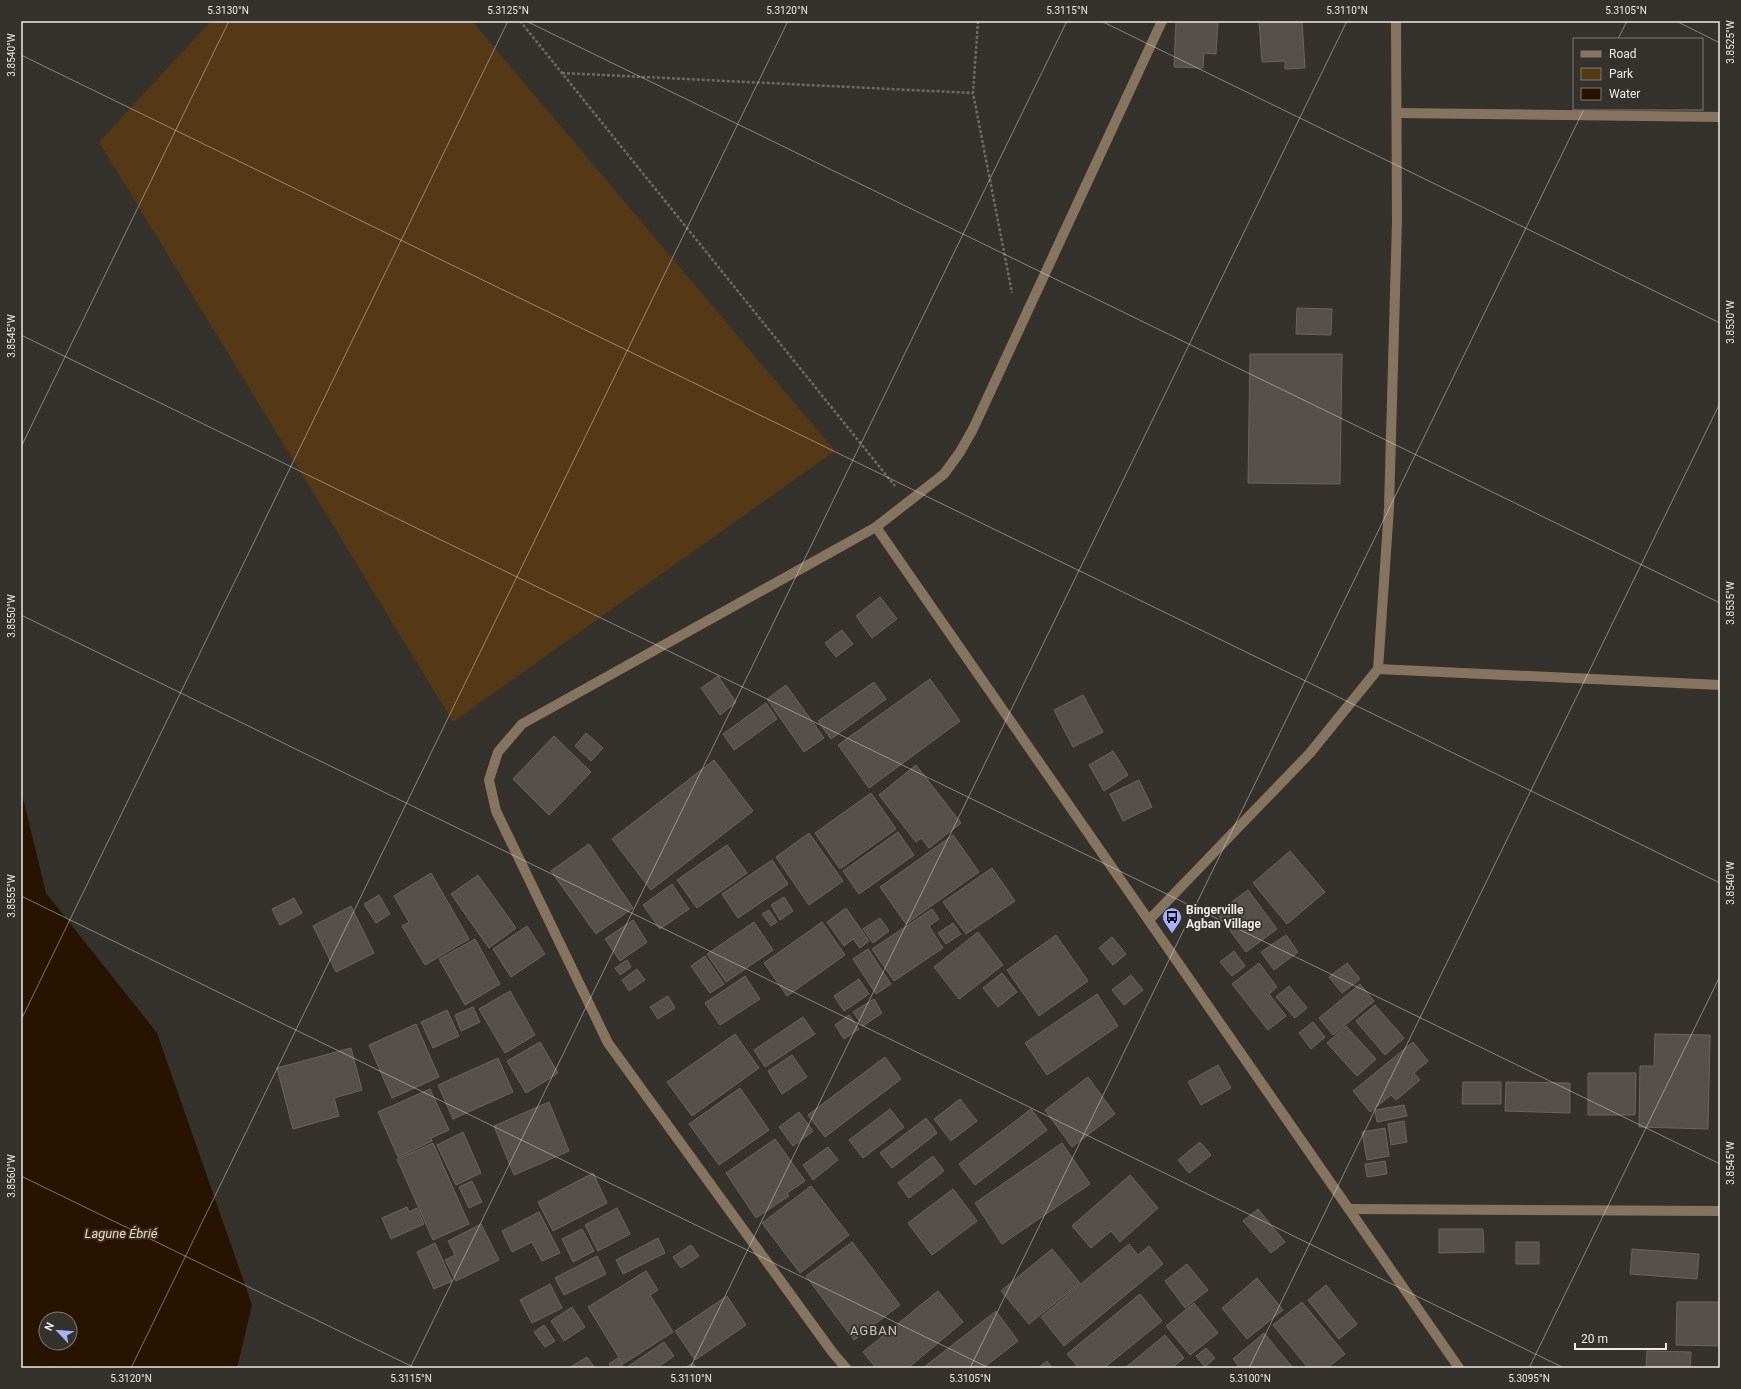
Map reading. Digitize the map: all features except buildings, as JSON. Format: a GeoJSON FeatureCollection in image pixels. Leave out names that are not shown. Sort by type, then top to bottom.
{"type":"FeatureCollection","features":[{"type":"Feature","properties":{"kind":"street"},"geometry":{"type":"LineString","coordinates":[[846,1368],[833,1353],[608,1043],[496,811],[489,780],[498,752],[522,724],[876,527],[944,474],[960,452],[1019,329],[1162,21]]}},
{"type":"Feature","properties":{"kind":"street"},"geometry":{"type":"LineString","coordinates":[[1149,920],[1310,753],[1378,669],[1389,500],[1397,220],[1396,21]]}},
{"type":"Feature","properties":{"kind":"street"},"geometry":{"type":"LineString","coordinates":[[1397,113],[1720,117]]}},
{"type":"Feature","properties":{"kind":"street"},"geometry":{"type":"LineString","coordinates":[[876,527],[1459,1368]]}},
{"type":"Feature","properties":{"kind":"street"},"geometry":{"type":"LineString","coordinates":[[1378,669],[1720,685]]}},
{"type":"Feature","properties":{"kind":"street"},"geometry":{"type":"LineString","coordinates":[[1349,1209],[1720,1211]]}},
{"type":"Feature","properties":{"kind":"path"},"geometry":{"type":"LineString","coordinates":[[520,21],[908,502]]}},
{"type":"Feature","properties":{"kind":"path"},"geometry":{"type":"LineString","coordinates":[[978,21],[973,93],[1019,329]]}},
{"type":"Feature","properties":{"kind":"path"},"geometry":{"type":"LineString","coordinates":[[562,73],[973,93]]}},
{"type":"Feature","properties":{"kind":"green space"},"geometry":{"type":"Polygon","coordinates":[[[211,21],[472,21],[835,451],[453,722],[99,142],[211,21]]]}},
{"type":"Feature","properties":{"kind":"water","name":"Lagune Ébrié"},"geometry":{"type":"Polygon","coordinates":[[[21,790],[46,893],[157,1033],[252,1305],[237,1368],[21,1368],[21,790]]]}},
{"type":"Feature","properties":{"kind":"place","name":"Bingerville Agban Village"},"geometry":{"type":"Point","coordinates":[1172,934]}},
{"type":"Feature","properties":{"kind":"district","name":"AGBAN"},"geometry":{"type":"Point","coordinates":[874,1330]}}]}
